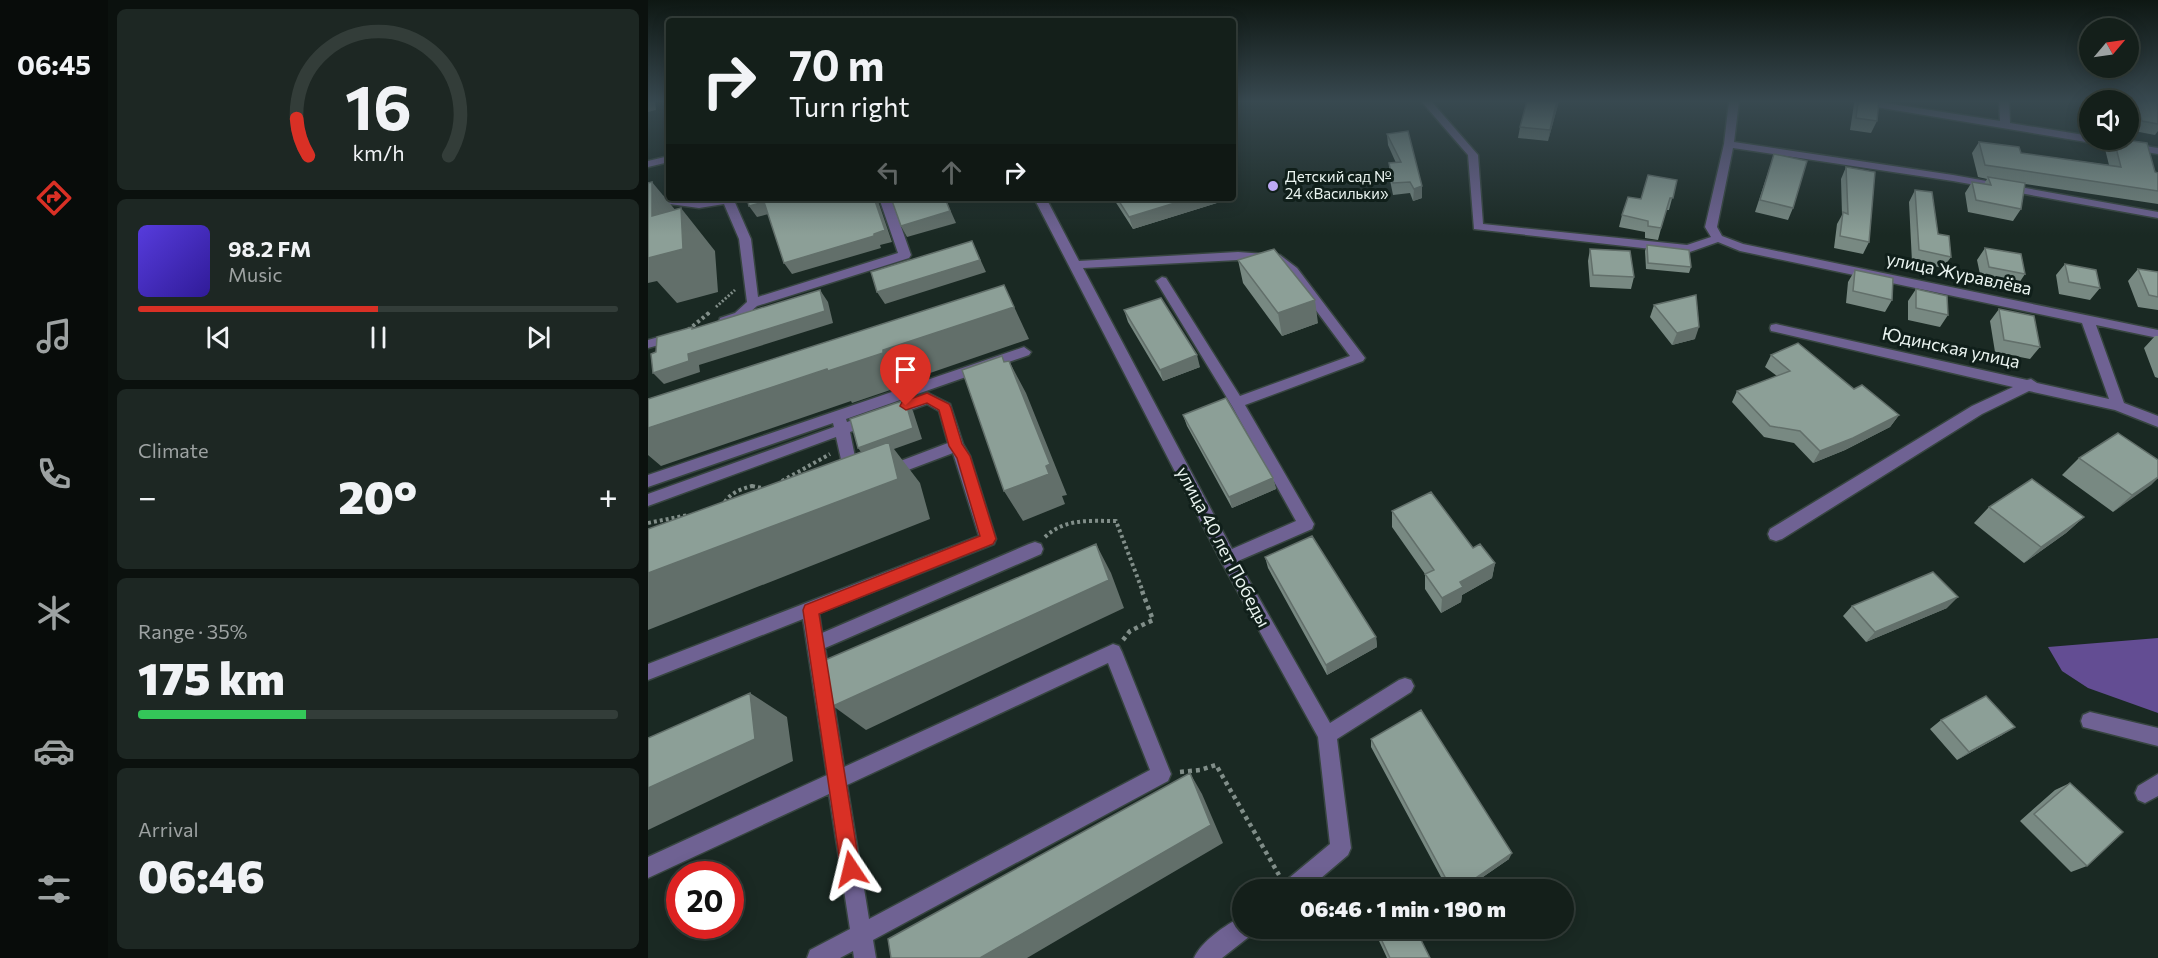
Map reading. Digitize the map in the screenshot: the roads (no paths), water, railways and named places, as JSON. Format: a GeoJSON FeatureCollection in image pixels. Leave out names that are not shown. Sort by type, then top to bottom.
{"type":"FeatureCollection","features":[{"type":"Feature","properties":{"kind":"street"},"geometry":{"type":"LineString","coordinates":[[1465,146],[1473,155],[1478,227],[1687,249],[1718,238],[1711,227],[1729,146]]}},
{"type":"Feature","properties":{"kind":"street"},"geometry":{"type":"LineString","coordinates":[[1740,146],[1953,178],[2158,215]]}},
{"type":"Feature","properties":{"kind":"street"},"geometry":{"type":"LineString","coordinates":[[2139,148],[2158,151]]}},
{"type":"Feature","properties":{"kind":"street"},"geometry":{"type":"LineString","coordinates":[[648,164],[666,160]]}},
{"type":"Feature","properties":{"kind":"street"},"geometry":{"type":"LineString","coordinates":[[648,198],[666,200]]}},
{"type":"Feature","properties":{"kind":"street"},"geometry":{"type":"LineString","coordinates":[[670,201],[699,205],[718,201]]}},
{"type":"Feature","properties":{"kind":"street"},"geometry":{"type":"LineString","coordinates":[[728,201],[745,239],[753,303]]}},
{"type":"Feature","properties":{"kind":"street"},"geometry":{"type":"LineString","coordinates":[[707,326],[740,316],[753,303],[905,255],[886,201]]}},
{"type":"Feature","properties":{"kind":"street","name":"улица 40 лет Победы"},"geometry":{"type":"LineString","coordinates":[[1042,201],[1061,236],[1073,265],[1228,558],[1327,735],[1341,849],[1295,879]]}},
{"type":"Feature","properties":{"kind":"street","name":"улица Журавлёва"},"geometry":{"type":"LineString","coordinates":[[1718,238],[1740,247],[2158,334]]}},
{"type":"Feature","properties":{"kind":"street"},"geometry":{"type":"LineString","coordinates":[[1073,265],[1238,256],[1276,258],[1293,271],[1358,358],[1237,404]]}},
{"type":"Feature","properties":{"kind":"street"},"geometry":{"type":"LineString","coordinates":[[1162,281],[1237,404],[1306,524],[1228,558]]}},
{"type":"Feature","properties":{"kind":"street"},"geometry":{"type":"LineString","coordinates":[[2088,320],[2118,406]]}},
{"type":"Feature","properties":{"kind":"street","name":"Юдинская улица"},"geometry":{"type":"LineString","coordinates":[[1776,328],[2031,384],[2118,406],[2158,422]]}},
{"type":"Feature","properties":{"kind":"street"},"geometry":{"type":"LineString","coordinates":[[648,344],[686,333]]}},
{"type":"Feature","properties":{"kind":"street"},"geometry":{"type":"LineString","coordinates":[[648,500],[841,422],[1024,352]]}},
{"type":"Feature","properties":{"kind":"street"},"geometry":{"type":"LineString","coordinates":[[1776,534],[1977,410],[2031,384]]}},
{"type":"Feature","properties":{"kind":"street"},"geometry":{"type":"LineString","coordinates":[[648,480],[927,398],[945,408],[956,446],[963,456],[988,539],[648,672]]}},
{"type":"Feature","properties":{"kind":"street"},"geometry":{"type":"LineString","coordinates":[[841,422],[845,446],[858,483],[956,446]]}},
{"type":"Feature","properties":{"kind":"street"},"geometry":{"type":"LineString","coordinates":[[815,644],[1035,549]]}},
{"type":"Feature","properties":{"kind":"street"},"geometry":{"type":"LineString","coordinates":[[810,610],[865,958]]}},
{"type":"Feature","properties":{"kind":"street"},"geometry":{"type":"LineString","coordinates":[[648,868],[1113,652],[1161,774],[818,958]]}},
{"type":"Feature","properties":{"kind":"street"},"geometry":{"type":"LineString","coordinates":[[1327,735],[1405,686]]}},
{"type":"Feature","properties":{"kind":"street"},"geometry":{"type":"LineString","coordinates":[[2090,721],[2158,737]]}},
{"type":"Feature","properties":{"kind":"street"},"geometry":{"type":"LineString","coordinates":[[1206,958],[1232,936]]}},
{"type":"Feature","properties":{"kind":"place","name":"Детский сад № 24 «Васильки»"},"geometry":{"type":"Point","coordinates":[1273,186]}}]}
